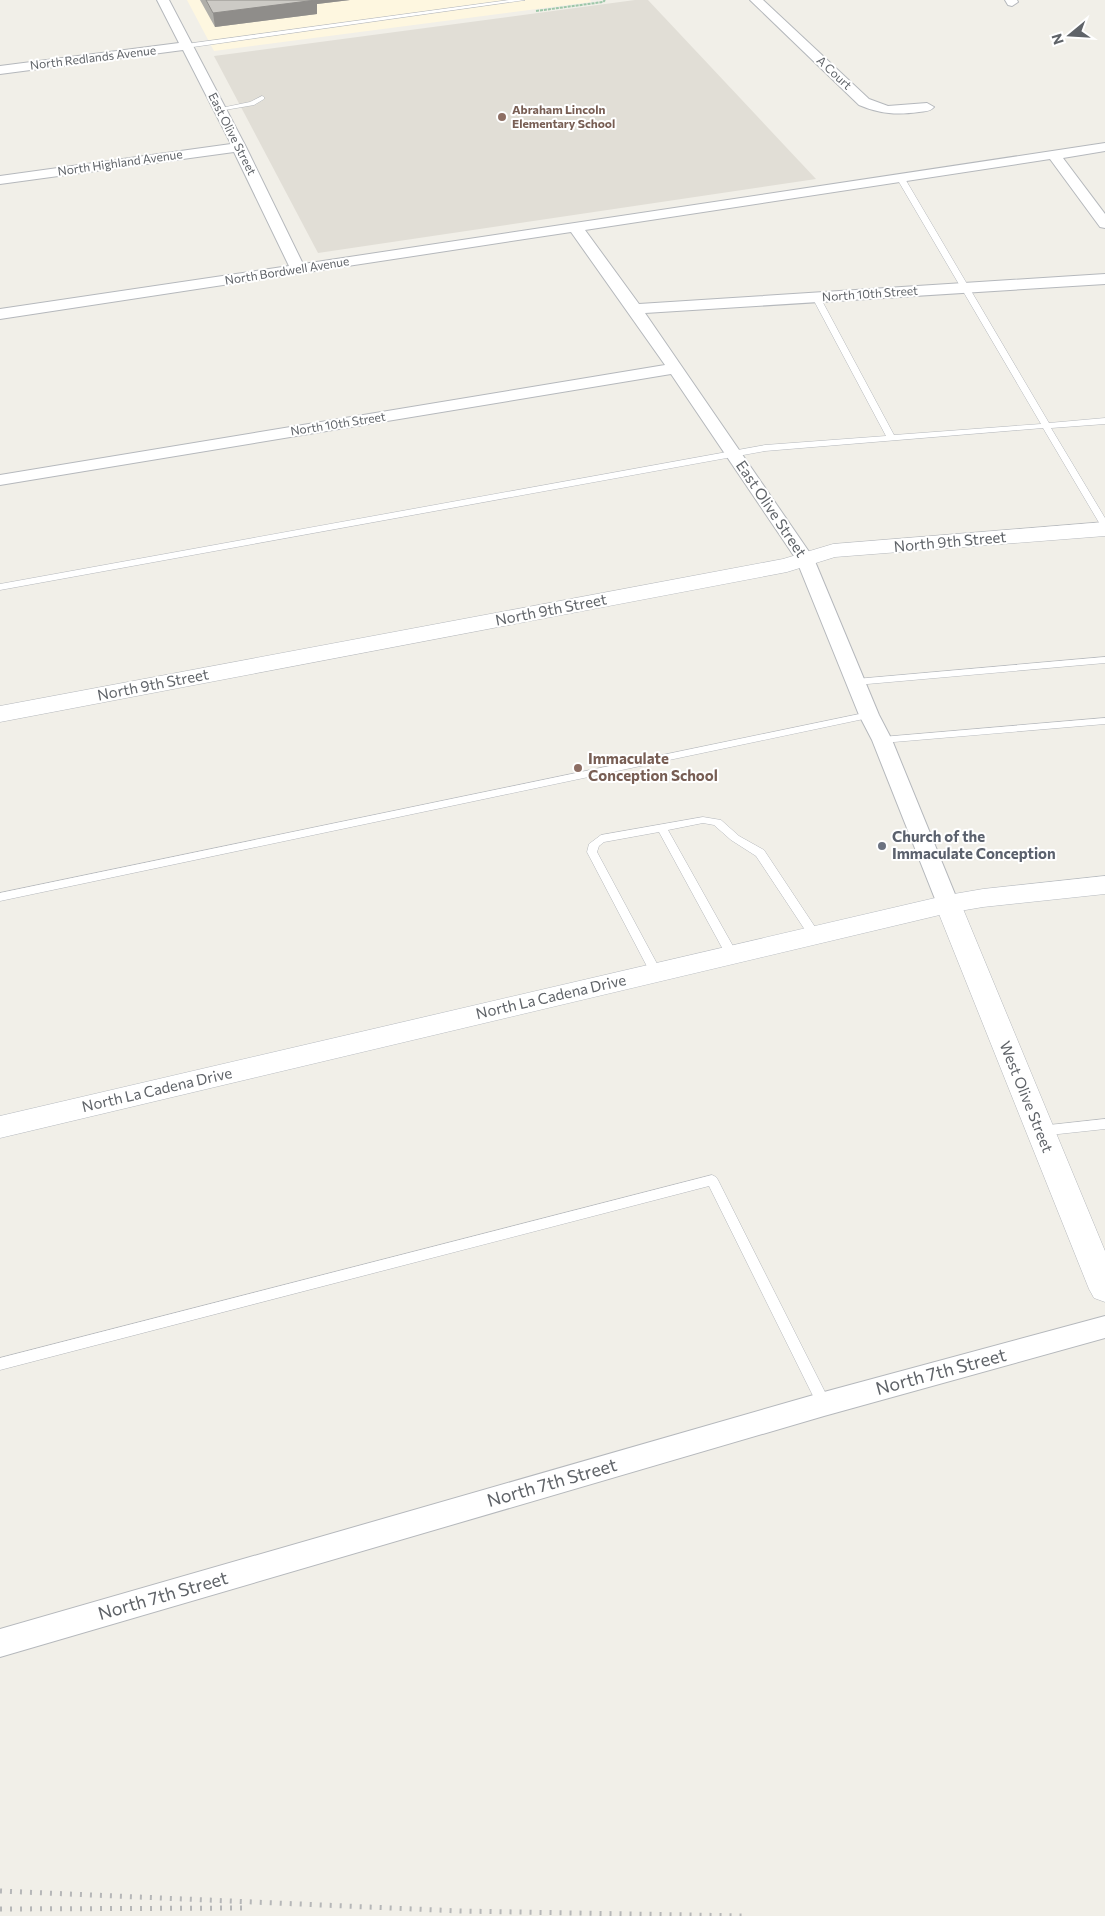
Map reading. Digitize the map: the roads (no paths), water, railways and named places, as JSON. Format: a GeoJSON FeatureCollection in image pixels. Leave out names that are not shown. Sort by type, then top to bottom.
{"type":"FeatureCollection","features":[{"type":"Feature","properties":{"kind":"street","name":"East Olive Street"},"geometry":{"type":"LineString","coordinates":[[163,0],[239,147],[298,270]]}},
{"type":"Feature","properties":{"kind":"street","name":"A Court"},"geometry":{"type":"LineString","coordinates":[[756,0],[864,102],[879,110],[893,111],[927,107]]}},
{"type":"Feature","properties":{"kind":"street","name":"North Redlands Avenue"},"geometry":{"type":"LineString","coordinates":[[0,70],[186,46]]}},
{"type":"Feature","properties":{"kind":"street","name":"North Highland Avenue"},"geometry":{"type":"LineString","coordinates":[[0,180],[239,147]]}},
{"type":"Feature","properties":{"kind":"street","name":"North Bordwell Avenue"},"geometry":{"type":"LineString","coordinates":[[0,314],[1105,147]]}},
{"type":"Feature","properties":{"kind":"street"},"geometry":{"type":"LineString","coordinates":[[1054,155],[1105,224]]}},
{"type":"Feature","properties":{"kind":"street","name":"East Olive Street"},"geometry":{"type":"LineString","coordinates":[[575,227],[676,368],[805,559],[869,715],[882,740],[948,904]]}},
{"type":"Feature","properties":{"kind":"street","name":"North 10th Street"},"geometry":{"type":"LineString","coordinates":[[635,309],[1105,279]]}},
{"type":"Feature","properties":{"kind":"street","name":"North 10th Street"},"geometry":{"type":"LineString","coordinates":[[0,480],[676,368]]}},
{"type":"Feature","properties":{"kind":"street","name":"North 9th Street"},"geometry":{"type":"LineString","coordinates":[[0,714],[778,567],[833,551],[1105,528]]}},
{"type":"Feature","properties":{"kind":"street","name":"North La Cadena Drive"},"geometry":{"type":"LineString","coordinates":[[0,1126],[948,904],[982,898],[1105,885]]}},
{"type":"Feature","properties":{"kind":"street","name":"West Olive Street"},"geometry":{"type":"LineString","coordinates":[[948,904],[1105,1288]]}},
{"type":"Feature","properties":{"kind":"street","name":"North 7th Street"},"geometry":{"type":"LineString","coordinates":[[0,1643],[824,1404],[1105,1327]]}},
{"type":"Feature","properties":{"kind":"lane"},"geometry":{"type":"LineString","coordinates":[[186,46],[204,42],[522,0]]}},
{"type":"Feature","properties":{"kind":"lane"},"geometry":{"type":"LineString","coordinates":[[219,109],[252,104],[262,98]]}},
{"type":"Feature","properties":{"kind":"lane"},"geometry":{"type":"LineString","coordinates":[[900,177],[1105,528]]}},
{"type":"Feature","properties":{"kind":"lane"},"geometry":{"type":"LineString","coordinates":[[816,298],[891,438]]}},
{"type":"Feature","properties":{"kind":"lane"},"geometry":{"type":"LineString","coordinates":[[0,587],[765,448],[1105,421]]}},
{"type":"Feature","properties":{"kind":"lane"},"geometry":{"type":"LineString","coordinates":[[856,682],[1105,660]]}},
{"type":"Feature","properties":{"kind":"lane"},"geometry":{"type":"LineString","coordinates":[[0,897],[869,715]]}},
{"type":"Feature","properties":{"kind":"lane"},"geometry":{"type":"LineString","coordinates":[[882,740],[1105,721]]}},
{"type":"Feature","properties":{"kind":"lane"},"geometry":{"type":"LineString","coordinates":[[656,973],[592,852],[594,844],[601,839],[704,820],[717,822],[736,838],[760,853],[815,936]]}},
{"type":"Feature","properties":{"kind":"lane"},"geometry":{"type":"LineString","coordinates":[[662,828],[732,955]]}},
{"type":"Feature","properties":{"kind":"lane"},"geometry":{"type":"LineString","coordinates":[[1040,1131],[1105,1124]]}},
{"type":"Feature","properties":{"kind":"lane"},"geometry":{"type":"LineString","coordinates":[[0,1364],[712,1180],[824,1404]]}},
{"type":"Feature","properties":{"kind":"railway"},"geometry":{"type":"LineString","coordinates":[[0,1891],[460,1911],[746,1916]]}},
{"type":"Feature","properties":{"kind":"railway"},"geometry":{"type":"LineString","coordinates":[[0,1909],[246,1908]]}},
{"type":"Feature","properties":{"kind":"place","name":"Abraham Lincoln Elementary School"},"geometry":{"type":"Point","coordinates":[502,117]}},
{"type":"Feature","properties":{"kind":"place","name":"Immaculate Conception School"},"geometry":{"type":"Point","coordinates":[578,768]}},
{"type":"Feature","properties":{"kind":"place","name":"Church of the Immaculate Conception"},"geometry":{"type":"Point","coordinates":[882,846]}}]}
